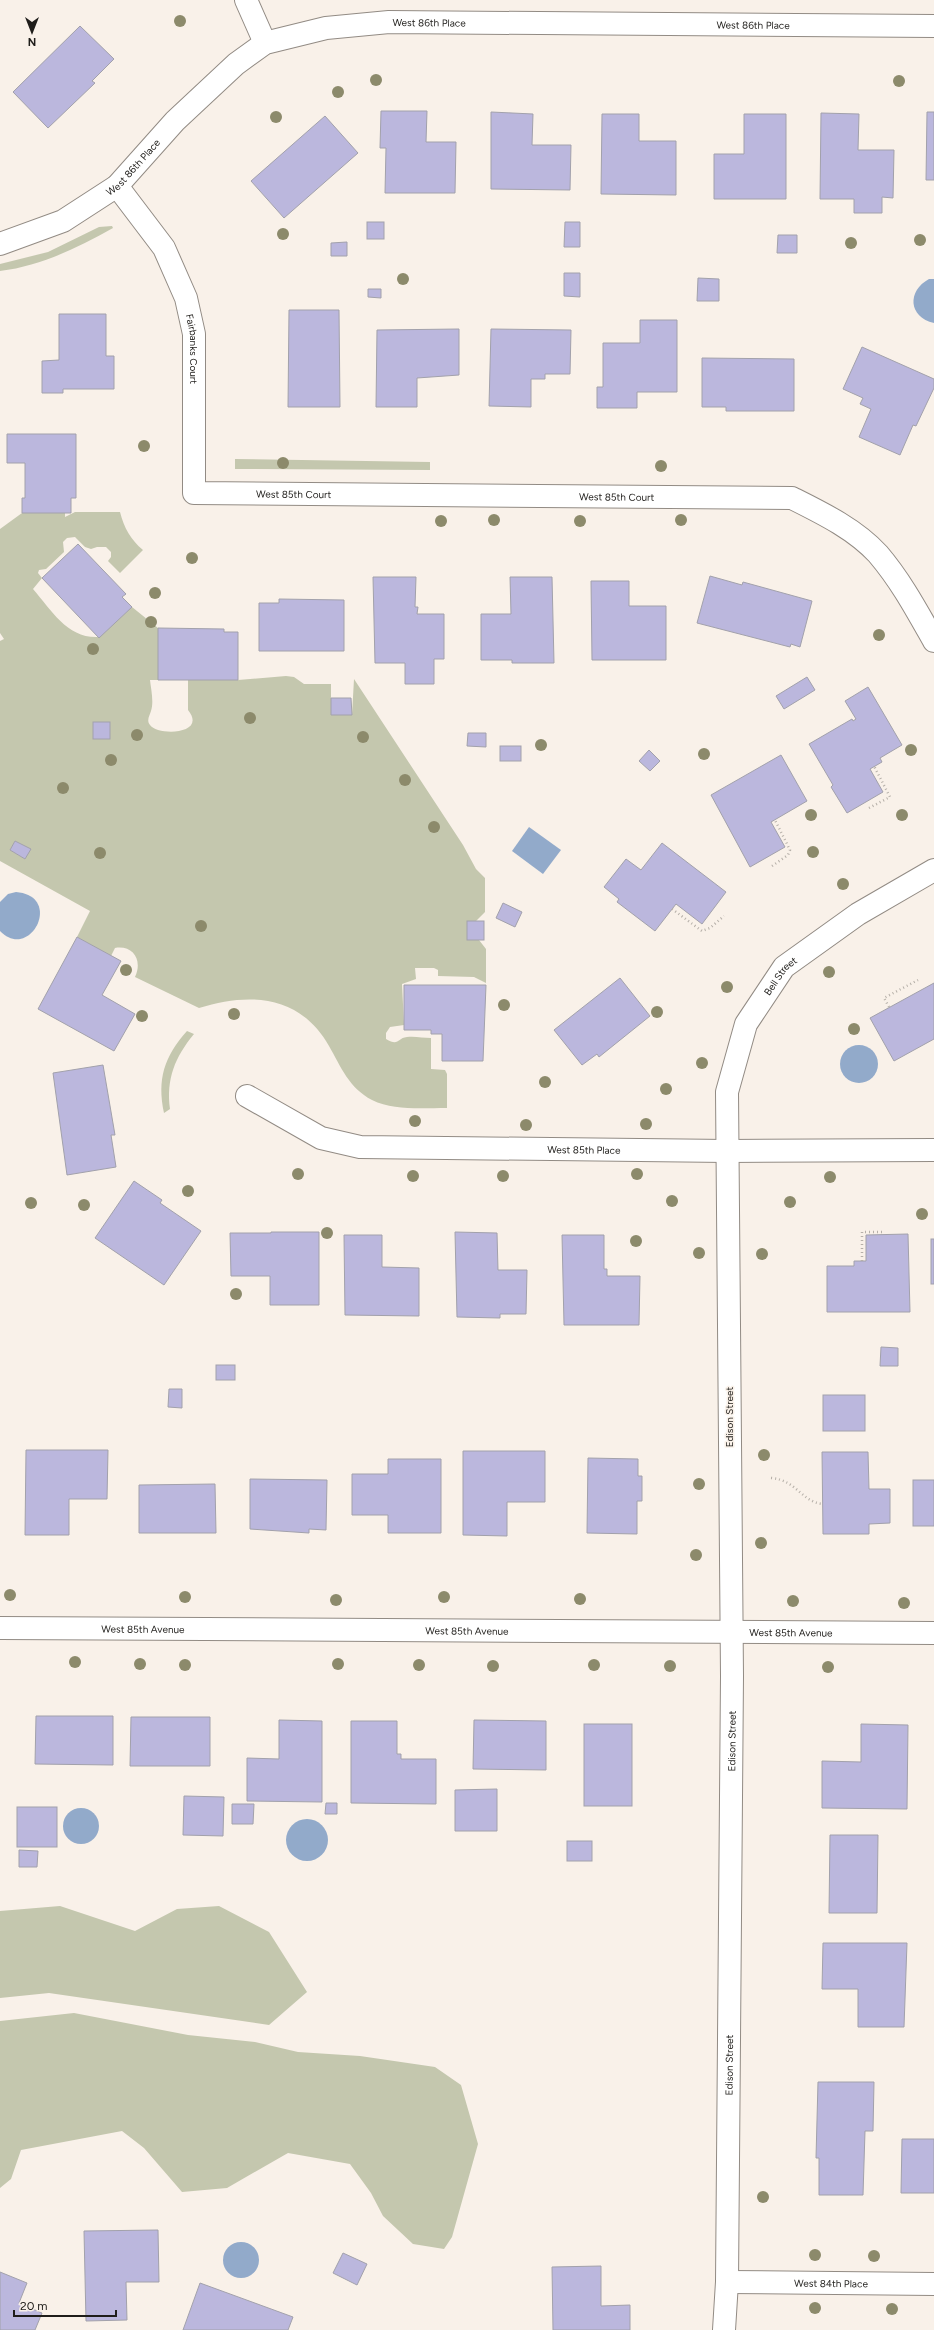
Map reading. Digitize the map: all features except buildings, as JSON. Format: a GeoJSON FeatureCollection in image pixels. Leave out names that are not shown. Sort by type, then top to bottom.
{"type":"FeatureCollection","features":[{"type":"Feature","properties":{"kind":"street"},"geometry":{"type":"LineString","coordinates":[[246,0],[266,43]]}},
{"type":"Feature","properties":{"kind":"street","name":"West 86th Place"},"geometry":{"type":"LineString","coordinates":[[0,244],[64,221],[116,186],[175,121],[236,64],[266,43],[326,28],[389,22],[934,26]]}},
{"type":"Feature","properties":{"kind":"street","name":"Fairbanks Court"},"geometry":{"type":"LineString","coordinates":[[116,186],[164,248],[186,298],[194,334],[194,493],[235,494]]}},
{"type":"Feature","properties":{"kind":"street","name":"West 85th Court"},"geometry":{"type":"LineString","coordinates":[[235,494],[792,498],[839,523],[877,553],[901,584],[934,641]]}},
{"type":"Feature","properties":{"kind":"street","name":"Bell Street"},"geometry":{"type":"LineString","coordinates":[[727,1151],[727,1092],[746,1024],[784,967],[858,914],[934,870]]}},
{"type":"Feature","properties":{"kind":"street","name":"West 85th Place"},"geometry":{"type":"LineString","coordinates":[[247,1096],[321,1138],[360,1147],[727,1151],[934,1150]]}},
{"type":"Feature","properties":{"kind":"street","name":"Edison Street"},"geometry":{"type":"LineString","coordinates":[[724,2330],[727,2282],[731,1632],[727,1151]]}},
{"type":"Feature","properties":{"kind":"street","name":"West 85th Avenue"},"geometry":{"type":"LineString","coordinates":[[0,1628],[934,1633]]}},
{"type":"Feature","properties":{"kind":"street","name":"West 84th Place"},"geometry":{"type":"LineString","coordinates":[[727,2282],[934,2284]]}},
{"type":"Feature","properties":{"kind":"path"},"geometry":{"type":"LineString","coordinates":[[869,808],[890,797],[874,766]]}},
{"type":"Feature","properties":{"kind":"path"},"geometry":{"type":"LineString","coordinates":[[772,866],[788,855],[790,850],[775,820]]}},
{"type":"Feature","properties":{"kind":"path"},"geometry":{"type":"LineString","coordinates":[[672,909],[702,931],[710,928],[724,916]]}},
{"type":"Feature","properties":{"kind":"path"},"geometry":{"type":"LineString","coordinates":[[890,1007],[884,998],[918,980]]}},
{"type":"Feature","properties":{"kind":"path"},"geometry":{"type":"LineString","coordinates":[[862,1261],[862,1232],[885,1232]]}},
{"type":"Feature","properties":{"kind":"path"},"geometry":{"type":"LineString","coordinates":[[771,1478],[786,1481],[795,1486],[810,1500],[823,1504]]}},
{"type":"Feature","properties":{"kind":"green space"},"geometry":{"type":"Polygon","coordinates":[[[112,226],[113,228],[58,255],[30,265],[0,271],[0,264],[48,252],[99,227],[112,226]]]}},
{"type":"Feature","properties":{"kind":"green space"},"geometry":{"type":"Polygon","coordinates":[[[235,459],[430,462],[430,470],[235,469],[235,459]]]}},
{"type":"Feature","properties":{"kind":"green space"},"geometry":{"type":"Polygon","coordinates":[[[75,512],[120,512],[128,533],[143,550],[120,573],[108,561],[111,557],[111,552],[106,547],[91,549],[85,547],[75,537],[67,538],[63,542],[64,552],[46,569],[39,570],[38,573],[42,578],[33,589],[62,622],[78,633],[99,637],[132,607],[158,628],[158,680],[150,680],[152,707],[148,719],[150,725],[154,729],[170,732],[179,731],[187,729],[191,724],[192,718],[188,710],[188,680],[238,680],[286,676],[294,677],[304,684],[331,684],[331,715],[352,715],[354,679],[463,845],[476,869],[485,878],[485,912],[476,921],[468,921],[467,940],[479,940],[486,949],[486,983],[474,977],[438,976],[438,970],[434,968],[415,968],[416,979],[402,984],[404,1025],[390,1027],[386,1033],[386,1039],[393,1042],[407,1037],[431,1038],[431,1069],[445,1070],[447,1074],[447,1108],[390,1106],[381,1104],[364,1095],[346,1076],[329,1046],[317,1029],[304,1016],[289,1007],[272,1002],[237,1000],[199,1008],[135,977],[138,965],[135,955],[131,951],[127,949],[115,948],[111,956],[77,937],[90,911],[0,861],[0,641],[4,639],[0,633],[0,529],[22,513],[65,513],[65,517],[75,512]],[[93,722],[94,739],[110,739],[110,722],[93,722]],[[15,841],[10,850],[25,859],[30,849],[15,841]]]}},
{"type":"Feature","properties":{"kind":"green space"},"geometry":{"type":"Polygon","coordinates":[[[187,1031],[194,1034],[182,1051],[173,1069],[169,1088],[170,1109],[164,1113],[161,1090],[164,1069],[173,1050],[187,1031]]]}},
{"type":"Feature","properties":{"kind":"green space"},"geometry":{"type":"Polygon","coordinates":[[[60,1906],[135,1931],[177,1909],[219,1906],[269,1932],[307,1992],[269,2025],[49,1993],[0,1998],[0,1911],[60,1906]]]}},
{"type":"Feature","properties":{"kind":"green space"},"geometry":{"type":"Polygon","coordinates":[[[74,2013],[188,2035],[255,2042],[298,2052],[360,2056],[435,2067],[461,2085],[478,2144],[452,2237],[444,2249],[413,2244],[383,2216],[371,2193],[350,2164],[288,2153],[227,2188],[182,2192],[144,2148],[122,2131],[21,2150],[11,2179],[0,2188],[0,2021],[74,2013]]]}},
{"type":"Feature","properties":{"kind":"water"},"geometry":{"type":"Polygon","coordinates":[[[929,279],[934,279],[934,323],[925,320],[919,315],[915,310],[914,303],[914,297],[917,290],[929,279]]]}},
{"type":"Feature","properties":{"kind":"water"},"geometry":{"type":"Polygon","coordinates":[[[529,827],[561,850],[543,874],[512,851],[529,827]]]}},
{"type":"Feature","properties":{"kind":"water"},"geometry":{"type":"Polygon","coordinates":[[[16,892],[30,896],[38,904],[40,914],[37,925],[31,933],[22,939],[11,938],[0,931],[0,902],[8,894],[16,892]]]}},
{"type":"Feature","properties":{"kind":"water"},"geometry":{"type":"Polygon","coordinates":[[[859,1045],[869,1048],[875,1054],[878,1064],[875,1074],[869,1080],[859,1083],[849,1080],[843,1074],[840,1064],[843,1054],[849,1048],[859,1045]]]}},
{"type":"Feature","properties":{"kind":"water"},"geometry":{"type":"Polygon","coordinates":[[[85,1808],[94,1813],[98,1819],[98,1833],[94,1839],[85,1844],[77,1844],[68,1839],[64,1833],[63,1822],[68,1813],[74,1809],[85,1808]]]}},
{"type":"Feature","properties":{"kind":"water"},"geometry":{"type":"Polygon","coordinates":[[[307,1819],[322,1825],[328,1840],[322,1855],[307,1861],[292,1855],[286,1840],[292,1825],[307,1819]]]}},
{"type":"Feature","properties":{"kind":"water"},"geometry":{"type":"Polygon","coordinates":[[[245,2242],[254,2247],[258,2253],[258,2267],[254,2273],[245,2278],[237,2278],[228,2273],[224,2267],[223,2256],[228,2247],[234,2243],[245,2242]]]}}]}
